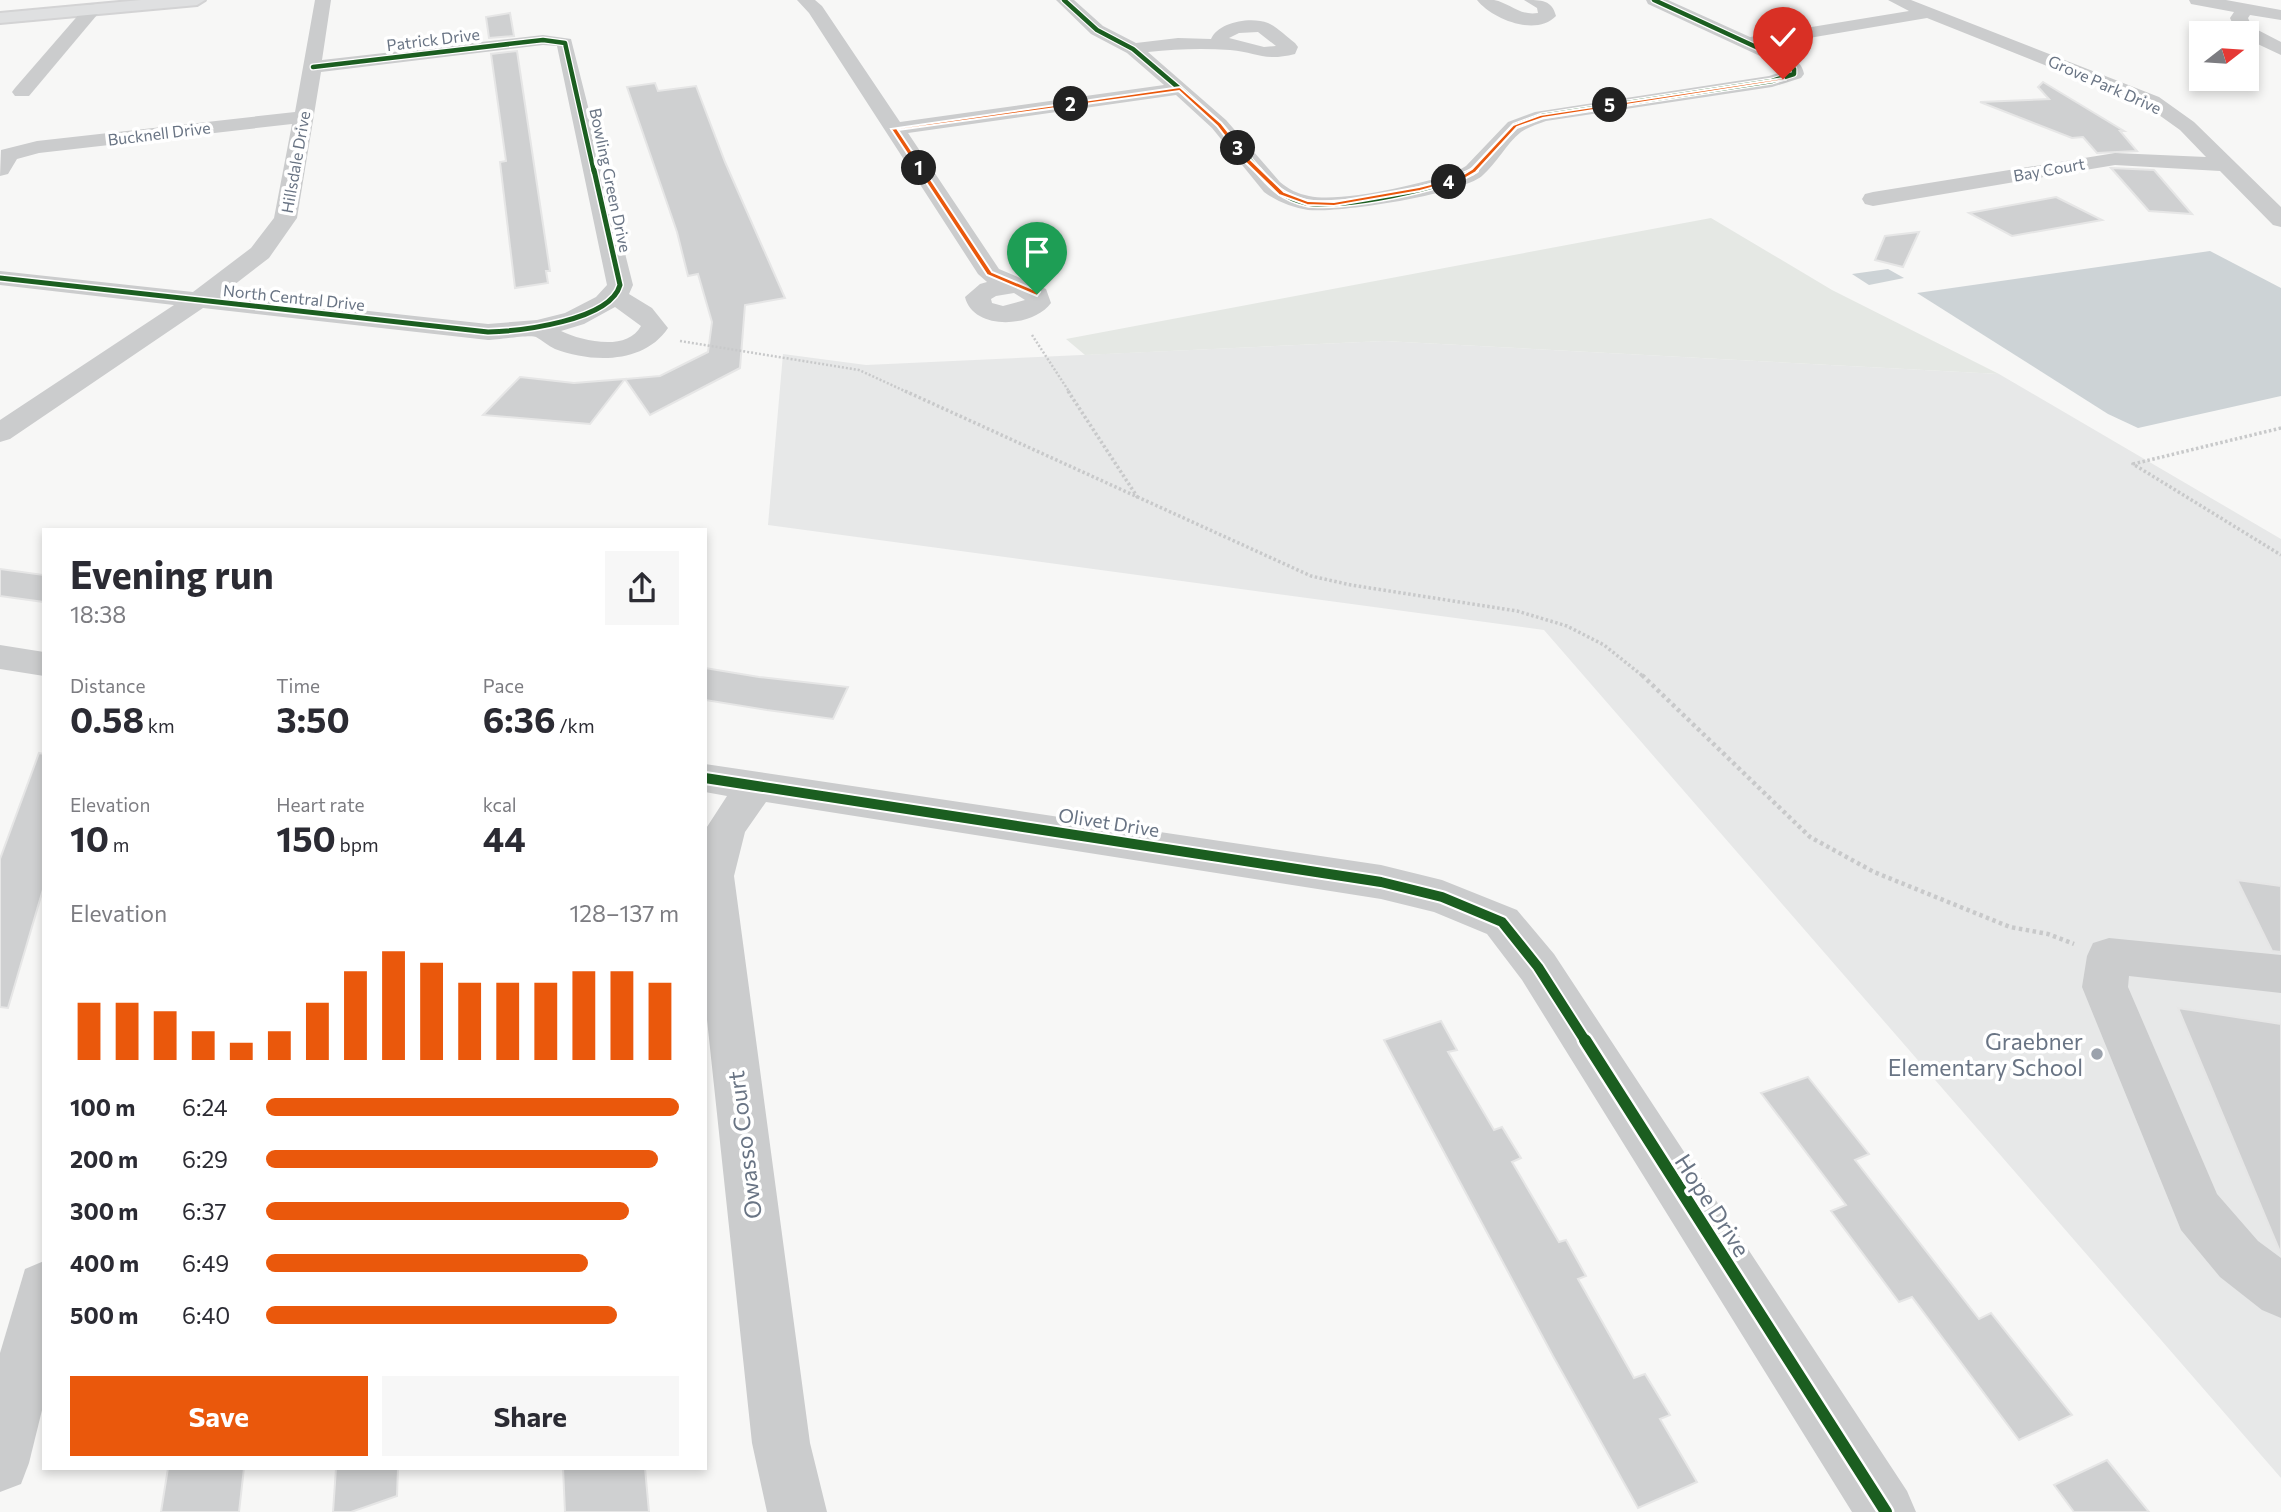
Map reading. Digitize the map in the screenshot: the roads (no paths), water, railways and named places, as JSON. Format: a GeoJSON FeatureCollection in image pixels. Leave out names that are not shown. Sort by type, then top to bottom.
{"type":"FeatureCollection","features":[{"type":"Feature","properties":{"kind":"main road"},"geometry":{"type":"LineString","coordinates":[[0,18],[197,0]]}},
{"type":"Feature","properties":{"kind":"street","name":"Hillsdale Drive"},"geometry":{"type":"LineString","coordinates":[[0,433],[197,301],[260,253],[285,218],[323,0]]}},
{"type":"Feature","properties":{"kind":"street"},"geometry":{"type":"LineString","coordinates":[[805,0],[816,10],[894,129],[986,283]]}},
{"type":"Feature","properties":{"kind":"street"},"geometry":{"type":"LineString","coordinates":[[1064,0],[1097,30],[1133,49],[1180,89],[1219,124],[1281,194],[1307,203],[1334,204],[1444,184],[1462,178],[1474,171],[1515,126],[1542,116],[1772,81],[1794,74],[1790,64],[1654,0]]}},
{"type":"Feature","properties":{"kind":"street"},"geometry":{"type":"LineString","coordinates":[[1485,0],[1522,19],[1547,16],[1546,2]]}},
{"type":"Feature","properties":{"kind":"street","name":"Grove Park Drive"},"geometry":{"type":"LineString","coordinates":[[1896,0],[2152,101],[2180,120],[2281,220]]}},
{"type":"Feature","properties":{"kind":"street"},"geometry":{"type":"LineString","coordinates":[[2197,0],[2281,15]]}},
{"type":"Feature","properties":{"kind":"street"},"geometry":{"type":"LineString","coordinates":[[22,92],[93,9]]}},
{"type":"Feature","properties":{"kind":"street"},"geometry":{"type":"LineString","coordinates":[[2245,9],[2239,18],[2244,30],[2281,48]]}},
{"type":"Feature","properties":{"kind":"street"},"geometry":{"type":"LineString","coordinates":[[1748,43],[1929,13]]}},
{"type":"Feature","properties":{"kind":"street","name":"Patrick Drive"},"geometry":{"type":"LineString","coordinates":[[313,66],[569,36]]}},
{"type":"Feature","properties":{"kind":"street","name":"Bowling Green Drive"},"geometry":{"type":"LineString","coordinates":[[569,36],[620,285],[618,292],[612,297]]}},
{"type":"Feature","properties":{"kind":"street"},"geometry":{"type":"LineString","coordinates":[[1133,49],[1226,40]]}},
{"type":"Feature","properties":{"kind":"street"},"geometry":{"type":"LineString","coordinates":[[894,129],[1180,89]]}},
{"type":"Feature","properties":{"kind":"street","name":"Bucknell Drive"},"geometry":{"type":"LineString","coordinates":[[0,169],[6,159],[16,152],[37,147],[303,117]]}},
{"type":"Feature","properties":{"kind":"street","name":"Bay Court"},"geometry":{"type":"LineString","coordinates":[[1873,200],[2115,159],[2225,164]]}},
{"type":"Feature","properties":{"kind":"street","name":"North Central Drive"},"geometry":{"type":"LineString","coordinates":[[0,278],[488,332],[541,327],[583,314],[612,297]]}},
{"type":"Feature","properties":{"kind":"street"},"geometry":{"type":"LineString","coordinates":[[986,283],[1017,285],[1033,290],[1039,298],[1033,307],[1019,313],[987,311],[977,302],[986,283]]}},
{"type":"Feature","properties":{"kind":"street"},"geometry":{"type":"LineString","coordinates":[[541,327],[548,335],[604,351],[619,350],[645,340],[655,328],[653,323],[626,302],[612,297]]}},
{"type":"Feature","properties":{"kind":"street"},"geometry":{"type":"LineString","coordinates":[[0,657],[42,664]]}},
{"type":"Feature","properties":{"kind":"street","name":"Olivet Drive"},"geometry":{"type":"LineString","coordinates":[[707,778],[1381,882],[1443,897],[1502,922]]}},
{"type":"Feature","properties":{"kind":"street","name":"Owasso Court"},"geometry":{"type":"LineString","coordinates":[[756,786],[726,828],[713,876],[781,1443],[797,1512]]}},
{"type":"Feature","properties":{"kind":"street","name":"Hope Drive"},"geometry":{"type":"LineString","coordinates":[[1502,922],[1538,967],[1886,1512]]}},
{"type":"Feature","properties":{"kind":"street"},"geometry":{"type":"LineString","coordinates":[[2281,974],[2109,956],[2105,987],[2199,1212],[2239,1259],[2281,1291]]}},
{"type":"Feature","properties":{"kind":"street"},"geometry":{"type":"LineString","coordinates":[[0,1463],[42,1296]]}},
{"type":"Feature","properties":{"kind":"place","name":"Graebner Elementary School"},"geometry":{"type":"Point","coordinates":[2097,1054]}}]}
